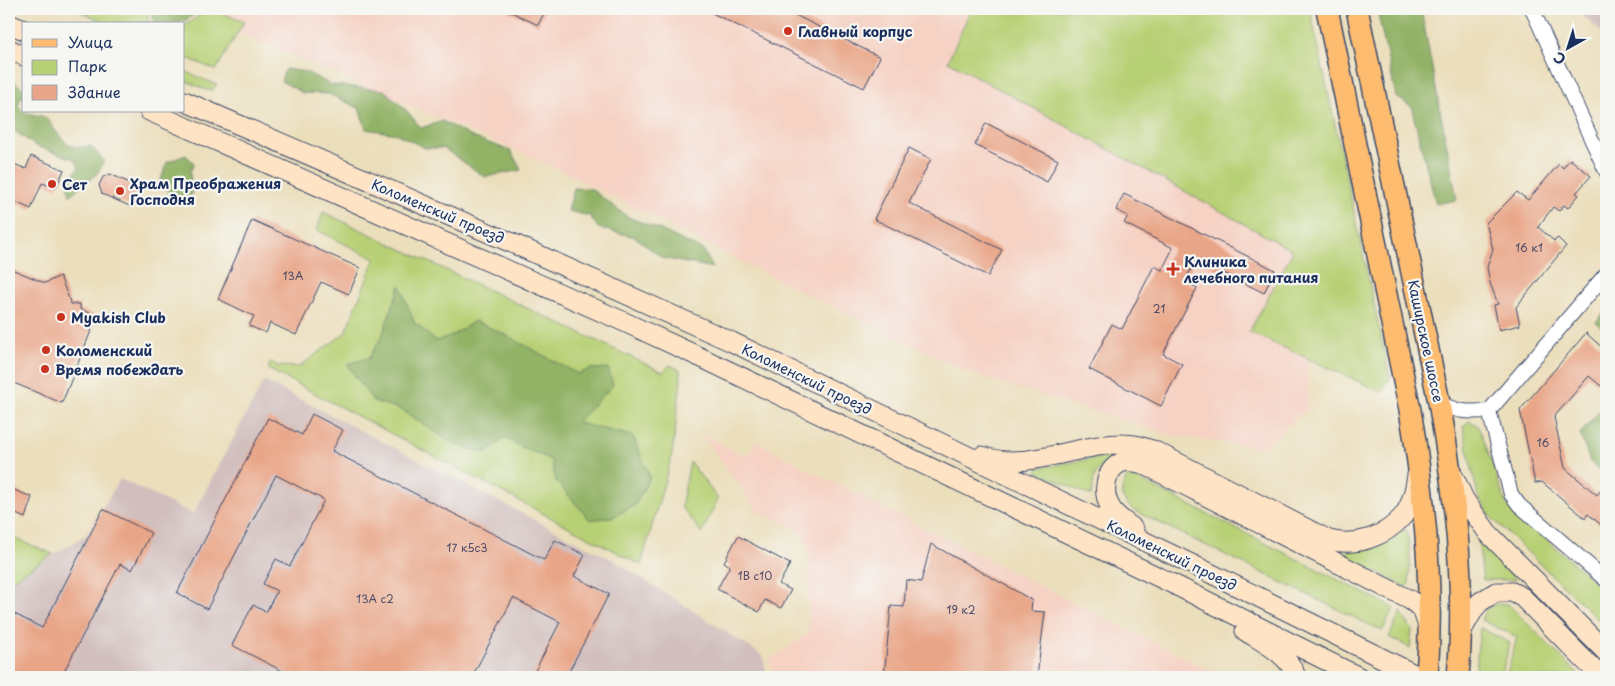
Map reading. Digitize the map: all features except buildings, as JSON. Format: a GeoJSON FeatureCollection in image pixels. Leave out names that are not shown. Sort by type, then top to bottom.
{"type":"FeatureCollection","features":[{"type":"Feature","properties":{"kind":"main road"},"geometry":{"type":"LineString","coordinates":[[1327,9],[1410,410],[1419,464],[1428,543],[1430,636],[1427,677]]}},
{"type":"Feature","properties":{"kind":"main road","name":"Каширское шоссе"},"geometry":{"type":"LineString","coordinates":[[1357,9],[1440,402],[1450,463],[1458,540],[1461,637],[1458,677]]}},
{"type":"Feature","properties":{"kind":"main road"},"geometry":{"type":"LineString","coordinates":[[9,24],[22,29]]}},
{"type":"Feature","properties":{"kind":"main road"},"geometry":{"type":"LineString","coordinates":[[9,49],[22,55]]}},
{"type":"Feature","properties":{"kind":"main road","name":"Коломенский проезд"},"geometry":{"type":"LineString","coordinates":[[185,101],[521,247],[724,339],[1156,547],[1420,677]]}},
{"type":"Feature","properties":{"kind":"main road","name":"Коломенский проезд"},"geometry":{"type":"LineString","coordinates":[[152,112],[650,334],[1174,584],[1359,677]]}},
{"type":"Feature","properties":{"kind":"main road"},"geometry":{"type":"LineString","coordinates":[[915,431],[988,458],[1006,461],[1037,458],[1112,445],[1135,445],[1153,450],[1329,540],[1348,543],[1381,534],[1404,516],[1415,491],[1419,464]]}},
{"type":"Feature","properties":{"kind":"main road"},"geometry":{"type":"LineString","coordinates":[[1156,547],[1112,510],[1106,500],[1105,485],[1111,471],[1120,463],[1143,464],[1410,600],[1420,607],[1423,612],[1430,636]]}},
{"type":"Feature","properties":{"kind":"main road"},"geometry":{"type":"LineString","coordinates":[[1450,463],[1464,499],[1482,526],[1606,652]]}},
{"type":"Feature","properties":{"kind":"main road"},"geometry":{"type":"LineString","coordinates":[[1174,584],[1282,655],[1290,664],[1296,677]]}},
{"type":"Feature","properties":{"kind":"main road"},"geometry":{"type":"LineString","coordinates":[[1461,637],[1474,609],[1480,602],[1496,592],[1512,592],[1534,609],[1601,677]]}},
{"type":"Feature","properties":{"kind":"street"},"geometry":{"type":"LineString","coordinates":[[1532,9],[1606,171]]}},
{"type":"Feature","properties":{"kind":"street"},"geometry":{"type":"LineString","coordinates":[[1440,402],[1449,408],[1463,412],[1489,411],[1606,274]]}},
{"type":"Feature","properties":{"kind":"street"},"geometry":{"type":"LineString","coordinates":[[1489,411],[1511,494],[1519,505],[1606,580]]}},
{"type":"Feature","properties":{"kind":"shaded area"},"geometry":{"type":"Polygon","coordinates":[[[183,9],[1266,9],[1307,343],[1308,408],[1262,448],[1171,435],[972,374],[764,273],[552,166],[183,9]]]}},
{"type":"Feature","properties":{"kind":"shaded area"},"geometry":{"type":"Polygon","coordinates":[[[1575,9],[1606,9],[1606,36],[1575,9]]]}},
{"type":"Feature","properties":{"kind":"shaded area"},"geometry":{"type":"Polygon","coordinates":[[[264,381],[613,560],[762,655],[768,677],[9,677],[9,582],[86,535],[120,479],[193,514],[264,381]]]}},
{"type":"Feature","properties":{"kind":"shaded area"},"geometry":{"type":"Polygon","coordinates":[[[701,433],[748,458],[756,441],[806,469],[1223,677],[773,677],[769,660],[808,634],[809,546],[797,528],[758,511],[701,433]]]}},
{"type":"Feature","properties":{"kind":"green space"},"geometry":{"type":"Polygon","coordinates":[[[75,9],[150,9],[147,17],[149,22],[104,22],[75,9]]]}},
{"type":"Feature","properties":{"kind":"green space"},"geometry":{"type":"Polygon","coordinates":[[[155,9],[201,9],[185,21],[180,22],[154,22],[152,16],[155,9]]]}},
{"type":"Feature","properties":{"kind":"green space"},"geometry":{"type":"Polygon","coordinates":[[[209,9],[244,22],[216,70],[185,57],[185,25],[209,9]]]}},
{"type":"Feature","properties":{"kind":"green space"},"geometry":{"type":"Polygon","coordinates":[[[971,9],[1310,9],[1390,378],[1382,392],[1249,332],[1293,251],[948,61],[971,9]]]}},
{"type":"Feature","properties":{"kind":"green space"},"geometry":{"type":"Polygon","coordinates":[[[1377,9],[1421,9],[1457,200],[1436,204],[1411,106],[1396,97],[1377,9]]]}},
{"type":"Feature","properties":{"kind":"green space"},"geometry":{"type":"Polygon","coordinates":[[[285,69],[306,72],[331,85],[384,90],[407,111],[421,128],[442,121],[472,137],[511,151],[521,170],[485,177],[443,148],[425,148],[397,134],[366,129],[359,108],[329,94],[303,93],[281,81],[285,69]]]}},
{"type":"Feature","properties":{"kind":"green space"},"geometry":{"type":"Polygon","coordinates":[[[185,71],[217,85],[212,90],[206,90],[185,80],[185,71]]]}},
{"type":"Feature","properties":{"kind":"green space"},"geometry":{"type":"Polygon","coordinates":[[[11,79],[22,88],[22,97],[20,97],[18,107],[22,112],[47,119],[66,143],[78,147],[91,146],[104,161],[97,173],[70,196],[68,181],[79,167],[74,159],[36,146],[13,130],[9,133],[9,80],[11,79]]]}},
{"type":"Feature","properties":{"kind":"green space"},"geometry":{"type":"Polygon","coordinates":[[[186,155],[194,163],[190,172],[192,195],[183,200],[159,185],[167,162],[186,155]]]}},
{"type":"Feature","properties":{"kind":"green space"},"geometry":{"type":"Polygon","coordinates":[[[574,188],[591,189],[628,217],[661,230],[704,251],[713,268],[662,258],[635,237],[598,228],[590,216],[568,211],[574,188]]]}},
{"type":"Feature","properties":{"kind":"green space"},"geometry":{"type":"Polygon","coordinates":[[[323,212],[663,372],[670,365],[680,370],[681,380],[672,455],[641,565],[268,369],[271,362],[278,366],[299,367],[345,333],[375,259],[317,230],[323,212]]]}},
{"type":"Feature","properties":{"kind":"green space"},"geometry":{"type":"Polygon","coordinates":[[[400,285],[414,322],[436,341],[451,336],[475,321],[504,334],[578,374],[591,369],[608,368],[613,385],[577,422],[633,436],[650,477],[635,505],[613,517],[590,520],[556,481],[551,460],[505,438],[485,453],[454,444],[400,409],[373,401],[347,364],[369,358],[382,336],[400,285]]]}},
{"type":"Feature","properties":{"kind":"green space"},"geometry":{"type":"Polygon","coordinates":[[[1606,310],[1606,331],[1596,322],[1606,310]]]}},
{"type":"Feature","properties":{"kind":"green space"},"geometry":{"type":"Polygon","coordinates":[[[1606,403],[1606,475],[1590,462],[1580,434],[1606,403]]]}},
{"type":"Feature","properties":{"kind":"green space"},"geometry":{"type":"Polygon","coordinates":[[[1469,421],[1477,425],[1482,435],[1506,504],[1606,592],[1606,627],[1492,518],[1478,497],[1463,427],[1469,421]]]}},
{"type":"Feature","properties":{"kind":"green space"},"geometry":{"type":"Polygon","coordinates":[[[1115,455],[1097,472],[1091,496],[1038,472],[1038,468],[1115,455]]]}},
{"type":"Feature","properties":{"kind":"green space"},"geometry":{"type":"Polygon","coordinates":[[[690,462],[718,499],[702,533],[681,507],[690,462]]]}},
{"type":"Feature","properties":{"kind":"green space"},"geometry":{"type":"Polygon","coordinates":[[[1127,477],[1134,477],[1394,608],[1382,631],[1133,510],[1125,502],[1122,495],[1127,477]]]}},
{"type":"Feature","properties":{"kind":"green space"},"geometry":{"type":"Polygon","coordinates":[[[1405,529],[1409,541],[1410,563],[1409,584],[1405,587],[1339,554],[1379,545],[1395,537],[1405,529]]]}},
{"type":"Feature","properties":{"kind":"green space"},"geometry":{"type":"Polygon","coordinates":[[[9,536],[53,554],[9,582],[9,536]]]}},
{"type":"Feature","properties":{"kind":"green space"},"geometry":{"type":"Polygon","coordinates":[[[1478,538],[1516,580],[1483,580],[1478,538]]]}},
{"type":"Feature","properties":{"kind":"green space"},"geometry":{"type":"Polygon","coordinates":[[[1495,604],[1508,604],[1581,677],[1506,677],[1517,637],[1481,620],[1485,610],[1495,604]]]}},
{"type":"Feature","properties":{"kind":"green space"},"geometry":{"type":"Polygon","coordinates":[[[1401,612],[1412,630],[1410,648],[1389,637],[1401,612]]]}},
{"type":"Feature","properties":{"kind":"green space"},"geometry":{"type":"Polygon","coordinates":[[[1480,628],[1510,643],[1501,677],[1475,677],[1480,628]]]}},
{"type":"Feature","properties":{"kind":"place","name":"Главный корпус"},"geometry":{"type":"Point","coordinates":[788,31]}},
{"type":"Feature","properties":{"kind":"place","name":"Сет"},"geometry":{"type":"Point","coordinates":[52,184]}},
{"type":"Feature","properties":{"kind":"place","name":"Храм Преображения Господня"},"geometry":{"type":"Point","coordinates":[120,191]}},
{"type":"Feature","properties":{"kind":"place","name":"Клиника лечебного питания"},"geometry":{"type":"Point","coordinates":[1173,269]}},
{"type":"Feature","properties":{"kind":"place","name":"Myakish Club"},"geometry":{"type":"Point","coordinates":[61,317]}},
{"type":"Feature","properties":{"kind":"place","name":"Коломенский"},"geometry":{"type":"Point","coordinates":[46,350]}},
{"type":"Feature","properties":{"kind":"place","name":"Время побеждать"},"geometry":{"type":"Point","coordinates":[45,369]}}]}
